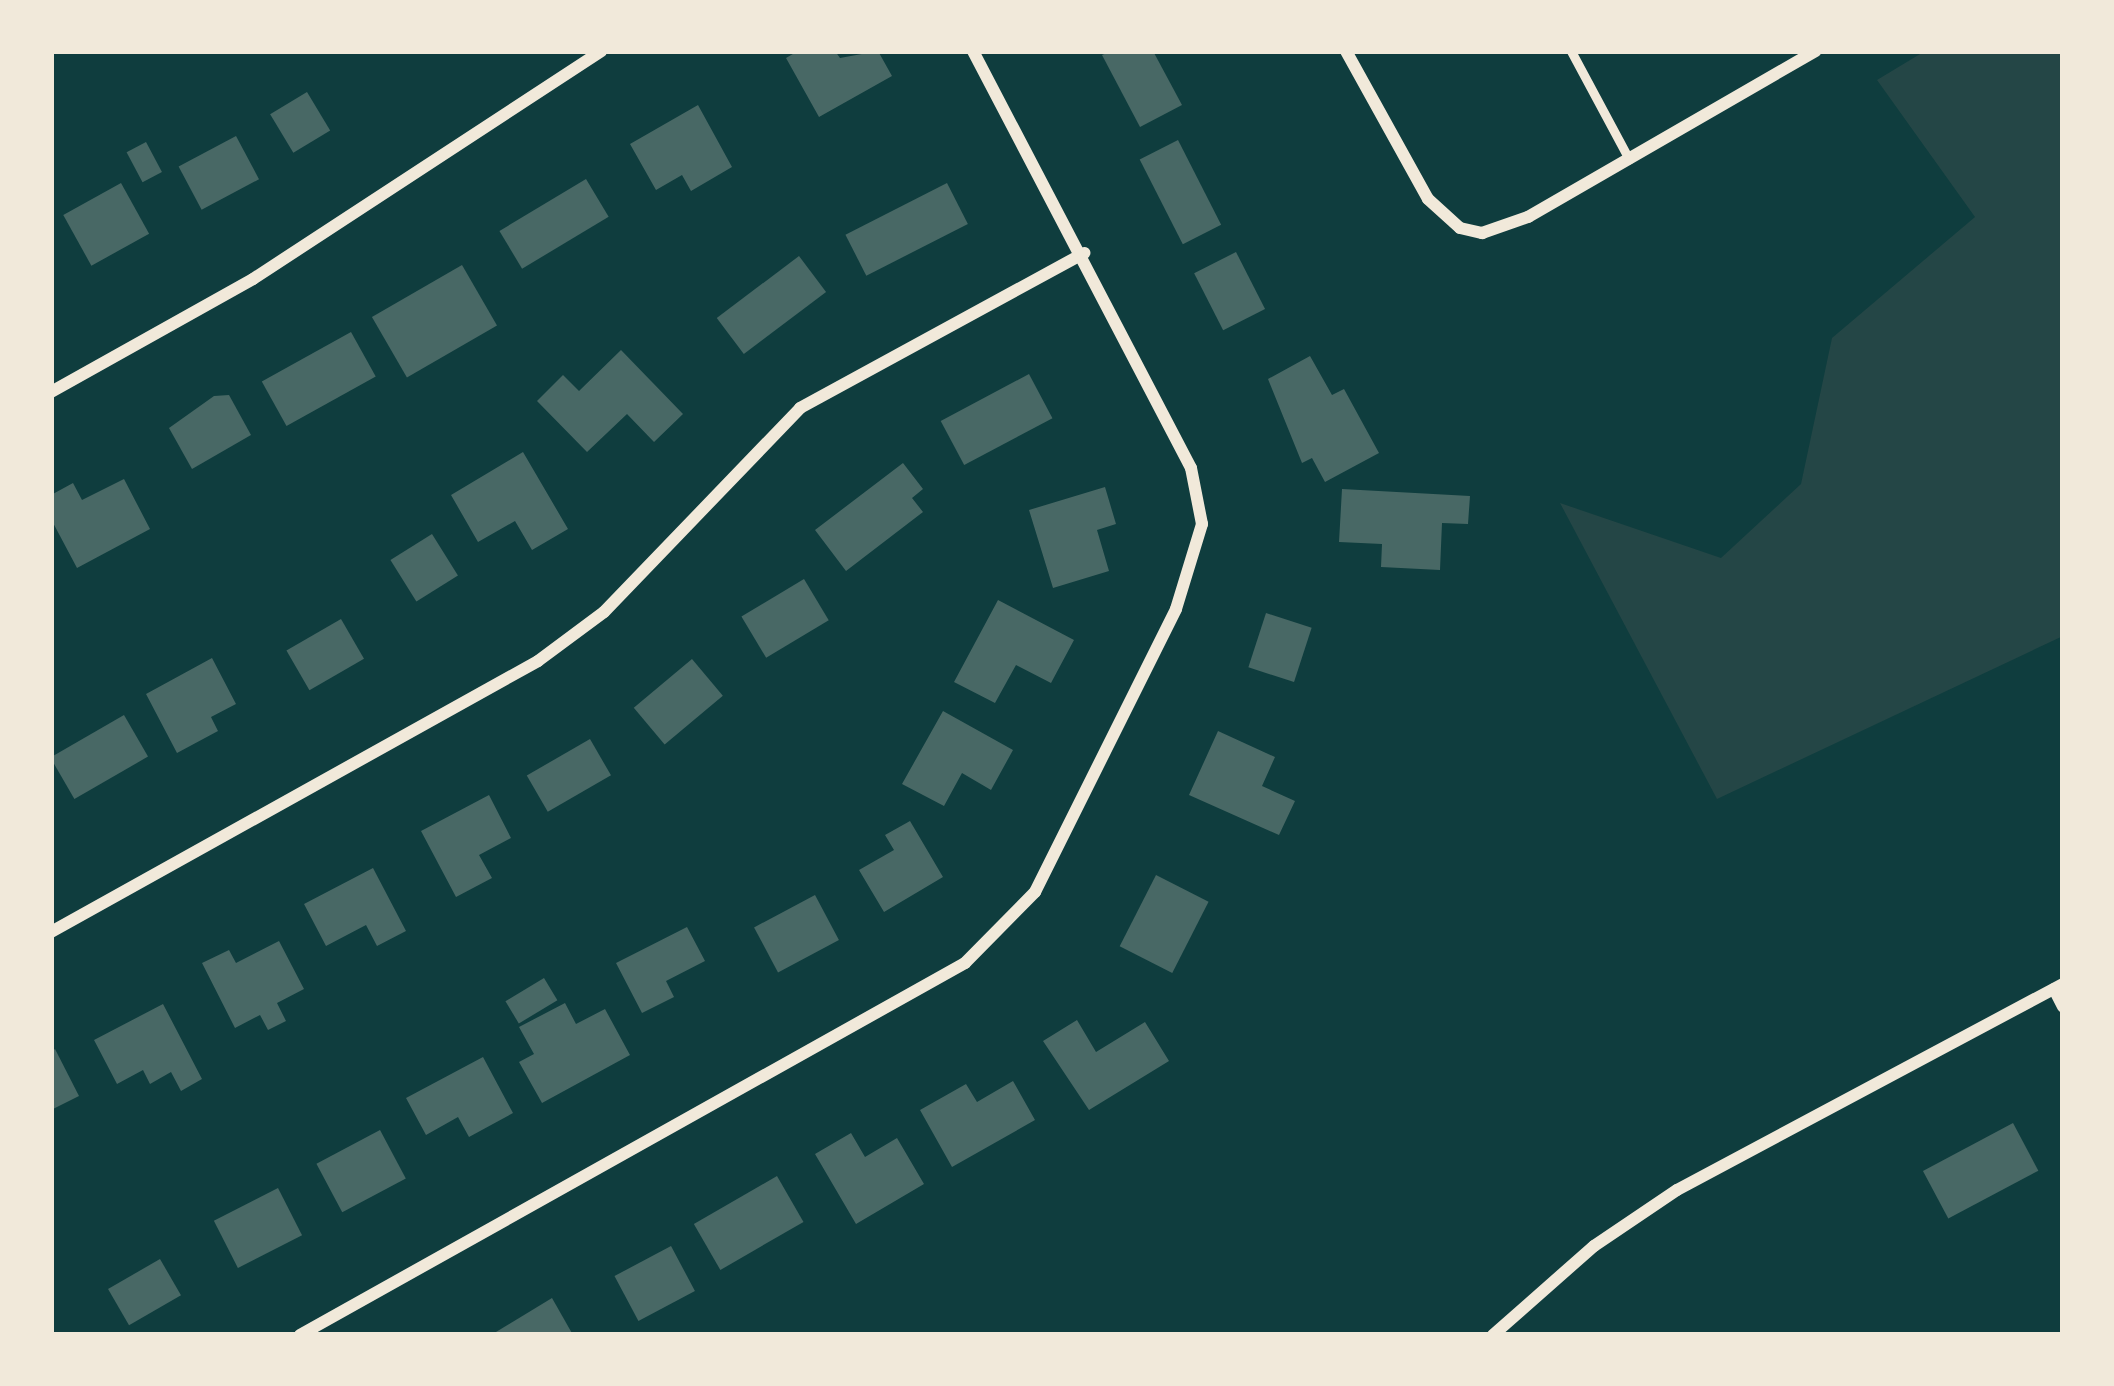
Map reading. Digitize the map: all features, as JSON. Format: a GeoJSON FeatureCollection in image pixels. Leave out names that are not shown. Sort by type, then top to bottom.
{"type":"FeatureCollection","features":[{"type":"Feature","properties":{"kind":"street"},"geometry":{"type":"LineString","coordinates":[[51,392],[253,279],[601,51]]}},
{"type":"Feature","properties":{"kind":"street"},"geometry":{"type":"LineString","coordinates":[[300,1335],[980,951],[1036,892],[1176,609],[1202,539],[1199,496],[1084,253],[973,51]]}},
{"type":"Feature","properties":{"kind":"street"},"geometry":{"type":"LineString","coordinates":[[1346,51],[1428,199],[1460,227],[1483,233],[1508,225],[1629,159],[1816,51]]}},
{"type":"Feature","properties":{"kind":"street"},"geometry":{"type":"LineString","coordinates":[[51,932],[538,661],[604,612],[800,408],[1084,253]]}},
{"type":"Feature","properties":{"kind":"street"},"geometry":{"type":"LineString","coordinates":[[1493,1335],[1594,1246],[1677,1190],[2058,986],[2063,1006]]}},
{"type":"Feature","properties":{"kind":"lane"},"geometry":{"type":"LineString","coordinates":[[1571,51],[1629,159]]}},
{"type":"Feature","properties":{"kind":"shaded area"},"geometry":{"type":"Polygon","coordinates":[[[1925,51],[2063,51],[2063,636],[1717,799],[1560,503],[1721,558],[1801,484],[1832,338],[1975,217],[1877,80],[1925,51]]]}},
{"type":"Feature","properties":{"kind":"building"},"geometry":{"type":"Polygon","coordinates":[[[798,51],[835,51],[840,58],[878,51],[892,76],[819,117],[786,58],[798,51]]]}},
{"type":"Feature","properties":{"kind":"building"},"geometry":{"type":"Polygon","coordinates":[[[1153,51],[1182,105],[1140,127],[1102,55],[1153,51]]]}},
{"type":"Feature","properties":{"kind":"building"},"geometry":{"type":"Polygon","coordinates":[[[307,92],[330,131],[293,153],[270,114],[307,92]]]}},
{"type":"Feature","properties":{"kind":"building"},"geometry":{"type":"Polygon","coordinates":[[[698,105],[732,167],[691,191],[682,175],[656,190],[630,144],[698,105]]]}},
{"type":"Feature","properties":{"kind":"building"},"geometry":{"type":"Polygon","coordinates":[[[236,136],[259,179],[202,210],[179,167],[236,136]]]}},
{"type":"Feature","properties":{"kind":"building"},"geometry":{"type":"Polygon","coordinates":[[[1178,140],[1221,225],[1183,244],[1140,160],[1178,140]]]}},
{"type":"Feature","properties":{"kind":"building"},"geometry":{"type":"Polygon","coordinates":[[[146,142],[162,172],[143,182],[127,152],[146,142]]]}},
{"type":"Feature","properties":{"kind":"building"},"geometry":{"type":"Polygon","coordinates":[[[586,179],[609,217],[522,269],[499,231],[586,179]]]}},
{"type":"Feature","properties":{"kind":"building"},"geometry":{"type":"Polygon","coordinates":[[[121,183],[149,234],[91,266],[63,215],[121,183]]]}},
{"type":"Feature","properties":{"kind":"building"},"geometry":{"type":"Polygon","coordinates":[[[947,183],[968,224],[866,276],[845,235],[947,183]]]}},
{"type":"Feature","properties":{"kind":"building"},"geometry":{"type":"Polygon","coordinates":[[[1236,252],[1265,309],[1223,330],[1194,273],[1236,252]]]}},
{"type":"Feature","properties":{"kind":"building"},"geometry":{"type":"Polygon","coordinates":[[[799,256],[826,292],[744,354],[717,318],[799,256]]]}},
{"type":"Feature","properties":{"kind":"building"},"geometry":{"type":"Polygon","coordinates":[[[462,265],[497,326],[407,378],[372,317],[462,265]]]}},
{"type":"Feature","properties":{"kind":"building"},"geometry":{"type":"Polygon","coordinates":[[[351,332],[376,377],[287,426],[262,381],[351,332]]]}},
{"type":"Feature","properties":{"kind":"building"},"geometry":{"type":"Polygon","coordinates":[[[621,350],[683,414],[654,442],[627,414],[587,452],[537,401],[563,375],[579,391],[621,350]]]}},
{"type":"Feature","properties":{"kind":"building"},"geometry":{"type":"Polygon","coordinates":[[[1310,356],[1332,395],[1344,389],[1379,453],[1325,482],[1312,458],[1302,463],[1268,379],[1310,356]]]}},
{"type":"Feature","properties":{"kind":"building"},"geometry":{"type":"Polygon","coordinates":[[[1029,374],[1052,418],[964,465],[941,421],[1029,374]]]}},
{"type":"Feature","properties":{"kind":"building"},"geometry":{"type":"Polygon","coordinates":[[[229,395],[251,435],[192,469],[169,428],[214,396],[229,395]]]}},
{"type":"Feature","properties":{"kind":"building"},"geometry":{"type":"Polygon","coordinates":[[[523,452],[568,529],[532,550],[515,521],[478,542],[451,495],[523,452]]]}},
{"type":"Feature","properties":{"kind":"building"},"geometry":{"type":"Polygon","coordinates":[[[903,463],[923,489],[912,498],[923,512],[846,571],[815,530],[903,463]]]}},
{"type":"Feature","properties":{"kind":"building"},"geometry":{"type":"Polygon","coordinates":[[[124,479],[150,529],[77,568],[51,519],[51,495],[73,483],[82,500],[124,479]]]}},
{"type":"Feature","properties":{"kind":"building"},"geometry":{"type":"Polygon","coordinates":[[[1105,487],[1116,524],[1097,530],[1109,571],[1053,588],[1029,510],[1105,487]]]}},
{"type":"Feature","properties":{"kind":"building"},"geometry":{"type":"Polygon","coordinates":[[[1342,489],[1470,496],[1468,524],[1442,523],[1440,570],[1381,567],[1382,544],[1339,542],[1342,489]]]}},
{"type":"Feature","properties":{"kind":"building"},"geometry":{"type":"Polygon","coordinates":[[[432,534],[458,576],[416,602],[390,560],[432,534]]]}},
{"type":"Feature","properties":{"kind":"building"},"geometry":{"type":"Polygon","coordinates":[[[804,579],[829,620],[766,658],[741,617],[804,579]]]}},
{"type":"Feature","properties":{"kind":"building"},"geometry":{"type":"Polygon","coordinates":[[[998,600],[1074,640],[1051,683],[1016,665],[995,703],[954,682],[998,600]]]}},
{"type":"Feature","properties":{"kind":"building"},"geometry":{"type":"Polygon","coordinates":[[[1266,613],[1312,628],[1294,682],[1248,667],[1266,613]]]}},
{"type":"Feature","properties":{"kind":"building"},"geometry":{"type":"Polygon","coordinates":[[[341,619],[364,659],[309,690],[286,650],[341,619]]]}},
{"type":"Feature","properties":{"kind":"building"},"geometry":{"type":"Polygon","coordinates":[[[212,658],[236,704],[211,717],[218,731],[177,753],[146,694],[212,658]]]}},
{"type":"Feature","properties":{"kind":"building"},"geometry":{"type":"Polygon","coordinates":[[[692,659],[723,696],[665,745],[634,708],[692,659]]]}},
{"type":"Feature","properties":{"kind":"building"},"geometry":{"type":"Polygon","coordinates":[[[943,711],[1013,750],[991,790],[962,773],[944,806],[902,784],[943,711]]]}},
{"type":"Feature","properties":{"kind":"building"},"geometry":{"type":"Polygon","coordinates":[[[124,715],[148,757],[74,799],[51,757],[124,715]]]}},
{"type":"Feature","properties":{"kind":"building"},"geometry":{"type":"Polygon","coordinates":[[[1218,731],[1275,757],[1262,786],[1295,801],[1279,835],[1189,795],[1218,731]]]}},
{"type":"Feature","properties":{"kind":"building"},"geometry":{"type":"Polygon","coordinates":[[[590,739],[611,775],[548,812],[527,776],[590,739]]]}},
{"type":"Feature","properties":{"kind":"building"},"geometry":{"type":"Polygon","coordinates":[[[489,795],[511,838],[479,855],[492,878],[456,897],[421,831],[489,795]]]}},
{"type":"Feature","properties":{"kind":"building"},"geometry":{"type":"Polygon","coordinates":[[[910,821],[943,877],[884,912],[859,870],[894,850],[885,835],[910,821]]]}},
{"type":"Feature","properties":{"kind":"building"},"geometry":{"type":"Polygon","coordinates":[[[373,868],[406,931],[377,946],[366,925],[326,946],[304,904],[373,868]]]}},
{"type":"Feature","properties":{"kind":"building"},"geometry":{"type":"Polygon","coordinates":[[[1156,875],[1209,902],[1172,973],[1120,946],[1156,875]]]}},
{"type":"Feature","properties":{"kind":"building"},"geometry":{"type":"Polygon","coordinates":[[[815,895],[839,940],[778,972],[754,927],[815,895]]]}},
{"type":"Feature","properties":{"kind":"building"},"geometry":{"type":"Polygon","coordinates":[[[687,927],[705,961],[666,981],[674,997],[642,1013],[616,963],[687,927]]]}},
{"type":"Feature","properties":{"kind":"building"},"geometry":{"type":"Polygon","coordinates":[[[279,941],[304,989],[277,1003],[286,1021],[268,1030],[260,1015],[235,1028],[202,963],[229,950],[236,963],[279,941]]]}},
{"type":"Feature","properties":{"kind":"building"},"geometry":{"type":"Polygon","coordinates":[[[544,978],[557,1000],[519,1023],[505,1001],[544,978]]]}},
{"type":"Feature","properties":{"kind":"building"},"geometry":{"type":"Polygon","coordinates":[[[565,1003],[576,1024],[605,1009],[630,1055],[542,1103],[519,1062],[534,1054],[519,1027],[565,1003]]]}},
{"type":"Feature","properties":{"kind":"building"},"geometry":{"type":"Polygon","coordinates":[[[163,1004],[202,1079],[181,1091],[171,1072],[150,1084],[143,1070],[117,1084],[94,1040],[163,1004]]]}},
{"type":"Feature","properties":{"kind":"building"},"geometry":{"type":"Polygon","coordinates":[[[1077,1020],[1096,1052],[1145,1022],[1169,1061],[1089,1110],[1043,1041],[1077,1020]]]}},
{"type":"Feature","properties":{"kind":"building"},"geometry":{"type":"Polygon","coordinates":[[[55,1049],[79,1096],[51,1110],[51,1052],[55,1049]]]}},
{"type":"Feature","properties":{"kind":"building"},"geometry":{"type":"Polygon","coordinates":[[[483,1057],[513,1113],[469,1137],[458,1117],[426,1135],[406,1098],[483,1057]]]}},
{"type":"Feature","properties":{"kind":"building"},"geometry":{"type":"Polygon","coordinates":[[[1013,1081],[1035,1120],[952,1167],[920,1110],[966,1084],[977,1102],[1013,1081]]]}},
{"type":"Feature","properties":{"kind":"building"},"geometry":{"type":"Polygon","coordinates":[[[2013,1123],[2038,1171],[1948,1219],[1923,1171],[2013,1123]]]}},
{"type":"Feature","properties":{"kind":"building"},"geometry":{"type":"Polygon","coordinates":[[[380,1130],[406,1179],[342,1212],[316,1164],[380,1130]]]}},
{"type":"Feature","properties":{"kind":"building"},"geometry":{"type":"Polygon","coordinates":[[[851,1133],[865,1157],[897,1138],[924,1184],[856,1224],[815,1154],[851,1133]]]}},
{"type":"Feature","properties":{"kind":"building"},"geometry":{"type":"Polygon","coordinates":[[[777,1176],[804,1222],[720,1270],[694,1224],[777,1176]]]}},
{"type":"Feature","properties":{"kind":"building"},"geometry":{"type":"Polygon","coordinates":[[[278,1188],[302,1235],[238,1268],[214,1221],[278,1188]]]}},
{"type":"Feature","properties":{"kind":"building"},"geometry":{"type":"Polygon","coordinates":[[[671,1246],[695,1291],[638,1321],[614,1276],[671,1246]]]}},
{"type":"Feature","properties":{"kind":"building"},"geometry":{"type":"Polygon","coordinates":[[[160,1259],[181,1295],[129,1325],[108,1289],[160,1259]]]}},
{"type":"Feature","properties":{"kind":"building"},"geometry":{"type":"Polygon","coordinates":[[[552,1298],[573,1335],[491,1335],[552,1298]]]}}]}
